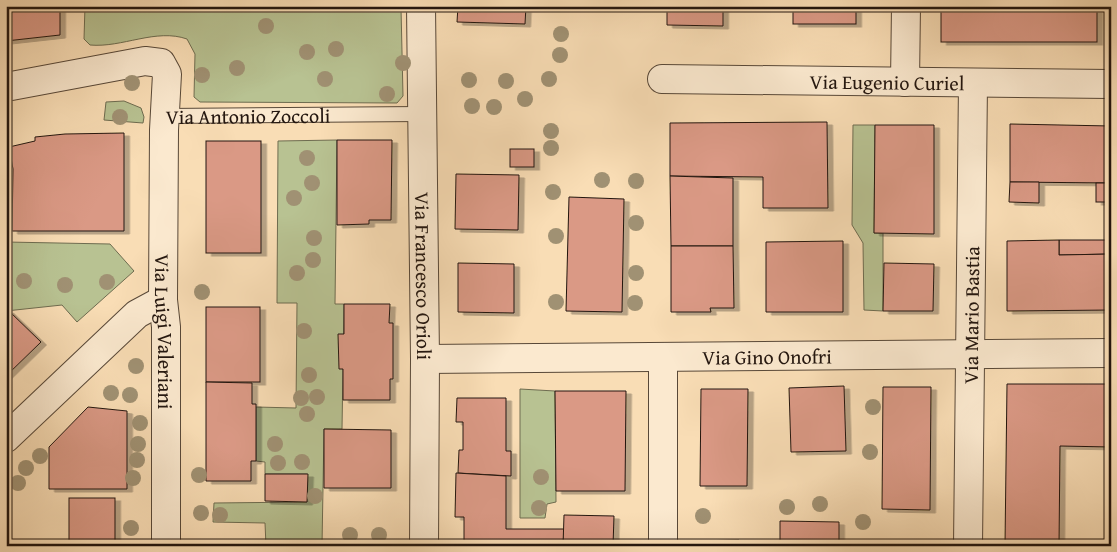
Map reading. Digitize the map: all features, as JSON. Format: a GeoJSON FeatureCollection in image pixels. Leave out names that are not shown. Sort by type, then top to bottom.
{"type":"FeatureCollection","features":[{"type":"Feature","properties":{"kind":"street","name":"Via Francesco Orioli"},"geometry":{"type":"LineString","coordinates":[[421,6],[425,359],[424,546]]}},
{"type":"Feature","properties":{"kind":"street"},"geometry":{"type":"LineString","coordinates":[[905,82],[906,6]]}},
{"type":"Feature","properties":{"kind":"street","name":"Via Antonio Zoccoli"},"geometry":{"type":"LineString","coordinates":[[6,87],[145,61],[161,63],[167,74],[166,116]]}},
{"type":"Feature","properties":{"kind":"street","name":"Via Eugenio Curiel"},"geometry":{"type":"LineString","coordinates":[[662,79],[1111,84]]}},
{"type":"Feature","properties":{"kind":"street","name":"Via Mario Bastia"},"geometry":{"type":"LineString","coordinates":[[968,546],[973,83]]}},
{"type":"Feature","properties":{"kind":"street","name":"Via Luigi Valeriani"},"geometry":{"type":"LineString","coordinates":[[166,116],[163,300],[166,327],[166,546]]}},
{"type":"Feature","properties":{"kind":"street"},"geometry":{"type":"LineString","coordinates":[[6,438],[137,314],[163,300]]}},
{"type":"Feature","properties":{"kind":"street","name":"Via Gino Onofri"},"geometry":{"type":"LineString","coordinates":[[425,359],[970,356],[1111,353]]}},
{"type":"Feature","properties":{"kind":"street"},"geometry":{"type":"LineString","coordinates":[[663,357],[663,546]]}},
{"type":"Feature","properties":{"kind":"lane","name":"Via Antonio Zoccoli"},"geometry":{"type":"LineString","coordinates":[[166,116],[422,114]]}},
{"type":"Feature","properties":{"kind":"green space"},"geometry":{"type":"Polygon","coordinates":[[[85,6],[375,6],[401,8],[403,96],[397,103],[200,102],[194,97],[195,54],[187,39],[163,36],[114,44],[90,45],[84,39],[85,6]]]}},
{"type":"Feature","properties":{"kind":"green space"},"geometry":{"type":"Polygon","coordinates":[[[124,101],[141,108],[144,117],[143,123],[104,120],[106,102],[124,101]]]}},
{"type":"Feature","properties":{"kind":"green space"},"geometry":{"type":"Polygon","coordinates":[[[853,125],[875,125],[874,233],[883,233],[883,311],[864,310],[863,243],[852,225],[853,125]]]}},
{"type":"Feature","properties":{"kind":"green space"},"geometry":{"type":"Polygon","coordinates":[[[337,140],[335,304],[344,304],[342,429],[324,429],[322,546],[266,546],[265,523],[213,522],[214,503],[307,502],[307,474],[265,474],[265,462],[256,461],[256,407],[296,408],[297,303],[277,303],[278,141],[337,140]]]}},
{"type":"Feature","properties":{"kind":"green space"},"geometry":{"type":"Polygon","coordinates":[[[6,242],[110,244],[134,271],[77,322],[62,305],[6,311],[6,242]]]}},
{"type":"Feature","properties":{"kind":"green space"},"geometry":{"type":"Polygon","coordinates":[[[520,389],[555,391],[556,502],[547,504],[545,518],[520,518],[520,389]]]}},
{"type":"Feature","properties":{"kind":"building"},"geometry":{"type":"Polygon","coordinates":[[[6,6],[60,6],[60,35],[6,41],[6,6]]]}},
{"type":"Feature","properties":{"kind":"building"},"geometry":{"type":"Polygon","coordinates":[[[458,6],[526,6],[525,24],[457,22],[458,6]]]}},
{"type":"Feature","properties":{"kind":"building"},"geometry":{"type":"Polygon","coordinates":[[[667,6],[723,6],[723,26],[667,25],[667,6]]]}},
{"type":"Feature","properties":{"kind":"building"},"geometry":{"type":"Polygon","coordinates":[[[793,6],[856,6],[856,24],[793,24],[793,6]]]}},
{"type":"Feature","properties":{"kind":"building"},"geometry":{"type":"Polygon","coordinates":[[[941,6],[1097,6],[1097,42],[941,42],[941,6]]]}},
{"type":"Feature","properties":{"kind":"building"},"geometry":{"type":"Polygon","coordinates":[[[827,122],[828,208],[763,208],[763,177],[670,176],[670,123],[827,122]]]}},
{"type":"Feature","properties":{"kind":"building"},"geometry":{"type":"Polygon","coordinates":[[[1010,124],[1111,126],[1111,183],[1010,182],[1010,124]]]}},
{"type":"Feature","properties":{"kind":"building"},"geometry":{"type":"Polygon","coordinates":[[[875,125],[934,125],[934,234],[874,233],[875,125]]]}},
{"type":"Feature","properties":{"kind":"building"},"geometry":{"type":"Polygon","coordinates":[[[124,133],[124,231],[12,231],[13,169],[9,147],[35,141],[35,137],[65,134],[124,133]]]}},
{"type":"Feature","properties":{"kind":"building"},"geometry":{"type":"Polygon","coordinates":[[[337,140],[392,140],[391,220],[369,220],[369,224],[337,225],[337,140]]]}},
{"type":"Feature","properties":{"kind":"building"},"geometry":{"type":"Polygon","coordinates":[[[206,141],[261,141],[261,253],[206,253],[206,141]]]}},
{"type":"Feature","properties":{"kind":"building"},"geometry":{"type":"Polygon","coordinates":[[[510,149],[534,149],[534,167],[510,167],[510,149]]]}},
{"type":"Feature","properties":{"kind":"building"},"geometry":{"type":"Polygon","coordinates":[[[456,174],[519,175],[518,230],[455,229],[456,174]]]}},
{"type":"Feature","properties":{"kind":"building"},"geometry":{"type":"Polygon","coordinates":[[[670,176],[733,178],[733,246],[671,246],[670,176]]]}},
{"type":"Feature","properties":{"kind":"building"},"geometry":{"type":"Polygon","coordinates":[[[1010,182],[1039,182],[1039,203],[1009,202],[1010,182]]]}},
{"type":"Feature","properties":{"kind":"building"},"geometry":{"type":"Polygon","coordinates":[[[1096,183],[1111,183],[1111,202],[1096,202],[1096,183]]]}},
{"type":"Feature","properties":{"kind":"building"},"geometry":{"type":"Polygon","coordinates":[[[569,197],[624,199],[622,312],[566,311],[569,197]]]}},
{"type":"Feature","properties":{"kind":"building"},"geometry":{"type":"Polygon","coordinates":[[[1059,240],[1111,240],[1111,254],[1059,255],[1059,240]]]}},
{"type":"Feature","properties":{"kind":"building"},"geometry":{"type":"Polygon","coordinates":[[[1059,240],[1059,255],[1111,254],[1111,310],[1007,311],[1007,241],[1059,240]]]}},
{"type":"Feature","properties":{"kind":"building"},"geometry":{"type":"Polygon","coordinates":[[[843,241],[843,312],[766,312],[766,242],[843,241]]]}},
{"type":"Feature","properties":{"kind":"building"},"geometry":{"type":"Polygon","coordinates":[[[671,246],[733,246],[734,308],[710,308],[711,312],[671,312],[671,246]]]}},
{"type":"Feature","properties":{"kind":"building"},"geometry":{"type":"Polygon","coordinates":[[[458,263],[514,264],[514,313],[458,312],[458,263]]]}},
{"type":"Feature","properties":{"kind":"building"},"geometry":{"type":"Polygon","coordinates":[[[884,263],[934,264],[933,311],[883,311],[884,263]]]}},
{"type":"Feature","properties":{"kind":"building"},"geometry":{"type":"Polygon","coordinates":[[[344,304],[390,304],[389,323],[393,323],[393,379],[390,379],[390,400],[343,400],[343,369],[339,369],[338,334],[344,334],[344,304]]]}},
{"type":"Feature","properties":{"kind":"building"},"geometry":{"type":"Polygon","coordinates":[[[206,307],[260,307],[260,382],[206,382],[206,307]]]}},
{"type":"Feature","properties":{"kind":"building"},"geometry":{"type":"Polygon","coordinates":[[[8,310],[41,342],[6,376],[6,311],[8,310]]]}},
{"type":"Feature","properties":{"kind":"building"},"geometry":{"type":"Polygon","coordinates":[[[206,382],[252,383],[252,404],[256,404],[256,461],[251,461],[251,481],[206,481],[206,382]]]}},
{"type":"Feature","properties":{"kind":"building"},"geometry":{"type":"Polygon","coordinates":[[[1007,384],[1111,384],[1111,447],[1060,446],[1059,546],[1005,546],[1007,384]]]}},
{"type":"Feature","properties":{"kind":"building"},"geometry":{"type":"Polygon","coordinates":[[[844,386],[846,451],[791,452],[789,388],[844,386]]]}},
{"type":"Feature","properties":{"kind":"building"},"geometry":{"type":"Polygon","coordinates":[[[883,387],[931,387],[930,510],[882,509],[883,387]]]}},
{"type":"Feature","properties":{"kind":"building"},"geometry":{"type":"Polygon","coordinates":[[[701,389],[748,389],[747,486],[700,486],[701,389]]]}},
{"type":"Feature","properties":{"kind":"building"},"geometry":{"type":"Polygon","coordinates":[[[555,391],[626,391],[625,491],[556,491],[555,391]]]}},
{"type":"Feature","properties":{"kind":"building"},"geometry":{"type":"Polygon","coordinates":[[[457,398],[506,398],[506,451],[511,451],[511,476],[458,473],[459,450],[463,450],[463,422],[456,422],[457,398]]]}},
{"type":"Feature","properties":{"kind":"building"},"geometry":{"type":"Polygon","coordinates":[[[88,407],[127,411],[127,489],[49,489],[49,447],[88,407]]]}},
{"type":"Feature","properties":{"kind":"building"},"geometry":{"type":"Polygon","coordinates":[[[324,429],[391,430],[391,488],[324,488],[324,429]]]}},
{"type":"Feature","properties":{"kind":"building"},"geometry":{"type":"Polygon","coordinates":[[[456,473],[506,476],[506,529],[564,529],[563,546],[464,546],[464,517],[455,517],[456,473]]]}},
{"type":"Feature","properties":{"kind":"building"},"geometry":{"type":"Polygon","coordinates":[[[265,474],[308,474],[307,502],[265,501],[265,474]]]}},
{"type":"Feature","properties":{"kind":"building"},"geometry":{"type":"Polygon","coordinates":[[[69,498],[115,498],[115,546],[69,546],[69,498]]]}},
{"type":"Feature","properties":{"kind":"building"},"geometry":{"type":"Polygon","coordinates":[[[564,515],[614,516],[613,546],[563,546],[564,515]]]}},
{"type":"Feature","properties":{"kind":"building"},"geometry":{"type":"Polygon","coordinates":[[[780,521],[839,522],[839,546],[780,546],[780,521]]]}},
{"type":"Feature","properties":{"kind":"building"},"geometry":{"type":"Polygon","coordinates":[[[739,540],[739,546],[693,546],[693,541],[739,540]]]}}]}
